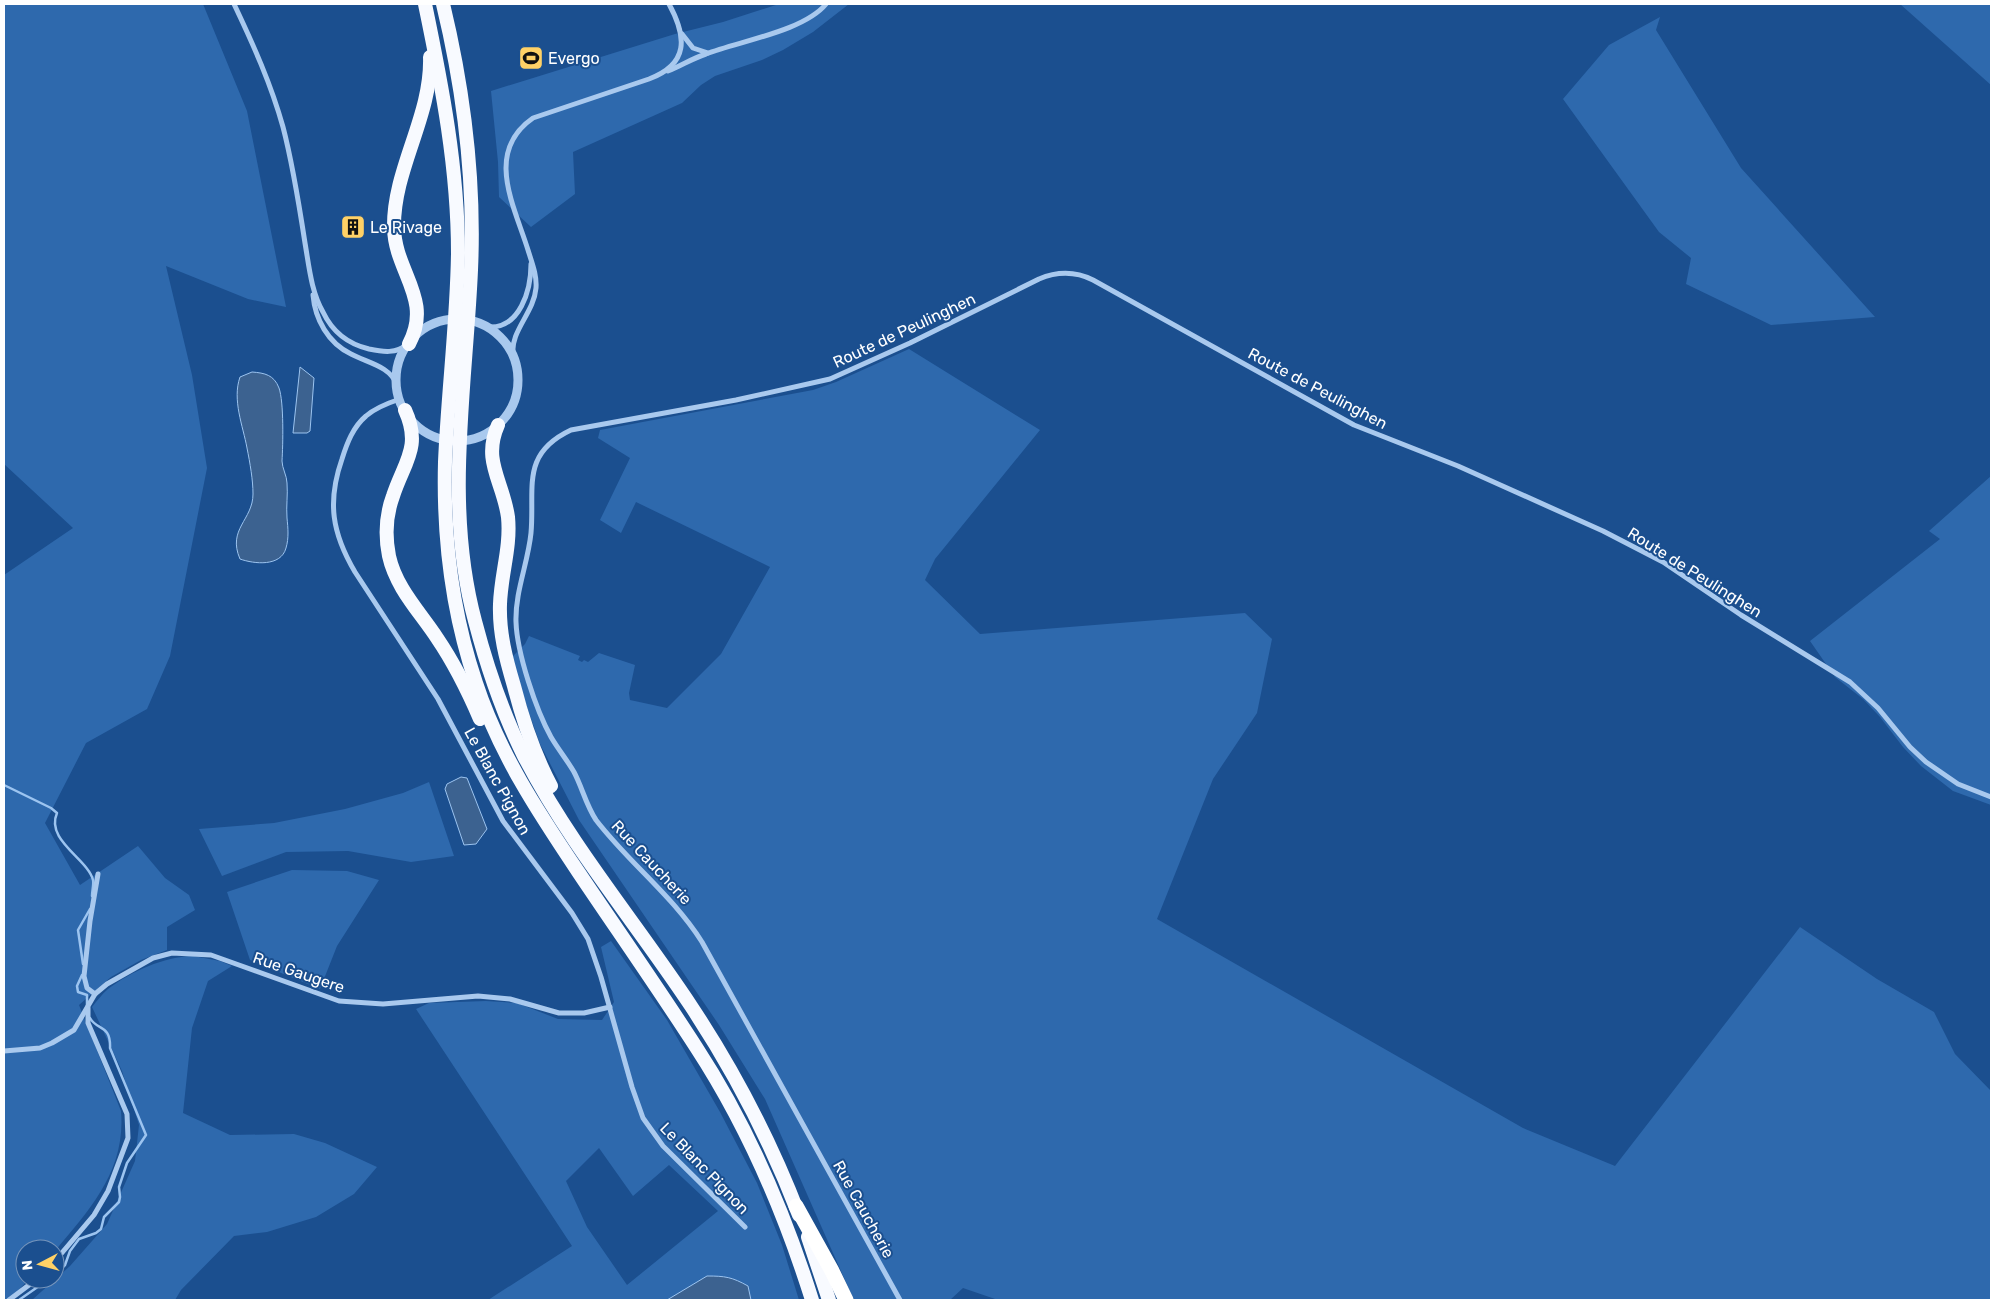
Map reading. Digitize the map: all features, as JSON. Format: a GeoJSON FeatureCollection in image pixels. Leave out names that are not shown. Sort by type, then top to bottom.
{"type":"FeatureCollection","features":[{"type":"Feature","properties":{"kind":"highway"},"geometry":{"type":"LineString","coordinates":[[425,4],[444,103],[454,171],[458,248],[463,294]]}},
{"type":"Feature","properties":{"kind":"highway"},"geometry":{"type":"LineString","coordinates":[[409,344],[416,327],[418,307],[397,248],[394,217],[398,194],[428,87],[430,50],[425,4]]}},
{"type":"Feature","properties":{"kind":"highway"},"geometry":{"type":"LineString","coordinates":[[443,4],[460,86],[469,161],[472,222],[463,294],[452,462],[446,518],[452,583],[465,644],[480,696],[502,748],[519,781],[694,1044],[735,1110],[772,1190],[812,1300]]}},
{"type":"Feature","properties":{"kind":"highway"},"geometry":{"type":"LineString","coordinates":[[402,404],[412,428],[412,441],[388,516],[388,546],[394,570],[404,591],[454,664],[499,761],[523,802],[555,850],[620,935]]}},
{"type":"Feature","properties":{"kind":"highway"},"geometry":{"type":"LineString","coordinates":[[498,425],[492,440],[491,452],[506,505],[508,522],[508,549],[501,589],[500,616],[506,659],[527,731],[541,766],[632,922]]}},
{"type":"Feature","properties":{"kind":"highway"},"geometry":{"type":"LineString","coordinates":[[452,462],[466,581],[472,610],[484,652],[506,714],[524,756],[545,793],[691,1006],[722,1057],[765,1137],[796,1206],[846,1300]]}},
{"type":"Feature","properties":{"kind":"highway"},"geometry":{"type":"LineString","coordinates":[[796,1206],[829,1300]]}},
{"type":"Feature","properties":{"kind":"street"},"geometry":{"type":"LineString","coordinates":[[234,4],[262,64],[278,111],[293,169],[313,284],[316,313],[320,324],[329,336],[345,351],[373,363],[391,374],[397,386],[402,404],[422,429],[445,439],[461,440],[476,438],[498,425],[510,410],[517,392],[518,373],[512,342],[526,319],[535,296],[536,278],[505,173],[508,147],[518,130],[541,114],[662,73],[708,53],[798,24],[813,16],[826,4]]}},
{"type":"Feature","properties":{"kind":"street"},"geometry":{"type":"LineString","coordinates":[[669,4],[686,40],[693,48],[708,53]]}},
{"type":"Feature","properties":{"kind":"street"},"geometry":{"type":"LineString","coordinates":[[662,73],[669,68],[679,54],[682,42],[681,31]]}},
{"type":"Feature","properties":{"kind":"street"},"geometry":{"type":"LineString","coordinates":[[488,327],[505,325],[521,307],[530,284],[531,259]]}},
{"type":"Feature","properties":{"kind":"street","name":"Route de Peulinghen"},"geometry":{"type":"LineString","coordinates":[[577,428],[736,400],[830,379],[905,346],[1039,279],[1056,273],[1078,274],[1093,280],[1354,425],[1458,466],[1603,531],[1662,562],[1741,615],[1850,682],[1878,708],[1910,747],[1926,762],[1958,784],[1991,797]]}},
{"type":"Feature","properties":{"kind":"street"},"geometry":{"type":"LineString","coordinates":[[313,284],[317,300],[325,318],[345,339],[364,347],[395,351],[409,344],[427,327],[445,320],[458,319],[470,320],[488,327],[502,339],[513,355]]}},
{"type":"Feature","properties":{"kind":"street"},"geometry":{"type":"LineString","coordinates":[[397,386],[400,360],[409,344]]}},
{"type":"Feature","properties":{"kind":"street","name":"Le Blanc Pignon"},"geometry":{"type":"LineString","coordinates":[[402,404],[371,412],[359,423],[349,439],[333,490],[333,515],[338,539],[355,572],[448,716],[478,778],[503,821],[581,926],[594,955],[632,1088],[643,1118],[663,1146],[744,1228]]}},
{"type":"Feature","properties":{"kind":"street","name":"Rue Caucherie"},"geometry":{"type":"LineString","coordinates":[[577,428],[556,438],[541,452],[533,469],[531,479],[531,534],[518,596],[516,622],[520,648],[536,702],[551,736],[574,772],[596,818],[679,909],[702,942],[900,1300]]}},
{"type":"Feature","properties":{"kind":"street"},"geometry":{"type":"LineString","coordinates":[[95,994],[87,988],[84,976],[90,921],[98,874]]}},
{"type":"Feature","properties":{"kind":"street","name":"Rue Gaugere"},"geometry":{"type":"LineString","coordinates":[[4,1051],[40,1048],[52,1043],[74,1030],[95,994],[107,984],[153,958],[184,952],[211,954],[339,1001],[352,1003],[392,1004],[478,996],[510,999],[559,1013],[584,1013],[610,1007]]}},
{"type":"Feature","properties":{"kind":"street"},"geometry":{"type":"LineString","coordinates":[[65,1249],[94,1215],[108,1191],[128,1138],[127,1114],[88,1023],[88,1007]]}},
{"type":"Feature","properties":{"kind":"street"},"geometry":{"type":"LineString","coordinates":[[9,1300],[24,1289]]}},
{"type":"Feature","properties":{"kind":"shaded area"},"geometry":{"type":"Polygon","coordinates":[[[4,4],[203,4],[247,111],[286,307],[248,299],[166,266],[192,375],[207,468],[170,656],[147,709],[86,743],[45,823],[80,885],[138,846],[165,878],[189,895],[195,910],[167,927],[167,950],[141,960],[111,977],[79,1005],[121,1111],[121,1133],[118,1152],[112,1171],[103,1188],[93,1204],[65,1239],[15,1239],[15,1289],[19,1289],[9,1300],[4,1300],[4,575],[73,528],[4,464],[4,4]]]}},
{"type":"Feature","properties":{"kind":"shaded area"},"geometry":{"type":"Polygon","coordinates":[[[779,4],[849,4],[813,32],[783,50],[762,60],[715,76],[701,85],[682,103],[573,152],[575,194],[531,227],[499,197],[498,162],[491,91],[779,4]]]}},
{"type":"Feature","properties":{"kind":"shaded area"},"geometry":{"type":"Polygon","coordinates":[[[1900,4],[1991,4],[1991,85],[1900,4]]]}},
{"type":"Feature","properties":{"kind":"shaded area"},"geometry":{"type":"Polygon","coordinates":[[[1660,17],[1656,30],[1741,168],[1875,317],[1771,325],[1686,284],[1691,258],[1659,232],[1563,99],[1609,45],[1660,17]]]}},
{"type":"Feature","properties":{"kind":"shaded area"},"geometry":{"type":"Polygon","coordinates":[[[909,349],[1040,430],[935,559],[925,580],[980,634],[1245,613],[1272,639],[1257,713],[1213,779],[1157,919],[1523,1128],[1615,1166],[1800,927],[1877,979],[1934,1012],[1955,1054],[1991,1091],[1991,1300],[998,1300],[963,1288],[950,1300],[846,1300],[852,1296],[765,1099],[719,1025],[579,820],[540,744],[521,690],[512,657],[525,644],[529,636],[580,656],[578,660],[582,662],[584,660],[588,662],[599,653],[635,665],[629,693],[630,700],[667,708],[721,654],[770,567],[636,502],[621,533],[600,520],[630,458],[598,438],[600,430],[813,390],[836,382],[909,349]]]}},
{"type":"Feature","properties":{"kind":"shaded area"},"geometry":{"type":"Polygon","coordinates":[[[300,367],[314,378],[310,431],[307,433],[293,433],[300,367]]]}},
{"type":"Feature","properties":{"kind":"shaded area"},"geometry":{"type":"Polygon","coordinates":[[[252,372],[272,377],[281,394],[282,461],[287,483],[288,540],[286,548],[279,558],[259,563],[240,559],[237,549],[238,532],[249,511],[253,494],[250,465],[237,395],[240,377],[252,372]]]}},
{"type":"Feature","properties":{"kind":"shaded area"},"geometry":{"type":"Polygon","coordinates":[[[1991,476],[1991,805],[1953,791],[1921,766],[1863,699],[1835,677],[1810,641],[1940,539],[1929,531],[1991,476]]]}},
{"type":"Feature","properties":{"kind":"shaded area"},"geometry":{"type":"Polygon","coordinates":[[[461,777],[467,778],[487,829],[476,844],[464,845],[445,789],[447,784],[461,777]]]}},
{"type":"Feature","properties":{"kind":"shaded area"},"geometry":{"type":"Polygon","coordinates":[[[429,782],[454,856],[411,862],[348,851],[286,852],[222,876],[199,829],[274,823],[345,809],[403,793],[429,782]]]}},
{"type":"Feature","properties":{"kind":"shaded area"},"geometry":{"type":"Polygon","coordinates":[[[292,870],[347,871],[379,880],[337,946],[320,989],[250,960],[227,892],[292,870]]]}},
{"type":"Feature","properties":{"kind":"shaded area"},"geometry":{"type":"Polygon","coordinates":[[[611,941],[667,1020],[720,1112],[757,1183],[782,1245],[799,1300],[488,1300],[572,1246],[416,1009],[429,1003],[486,1001],[517,1003],[558,1019],[602,1020],[614,1002],[601,947],[611,941]],[[599,1148],[566,1181],[587,1227],[627,1285],[718,1211],[669,1165],[633,1196],[599,1148]]]}},
{"type":"Feature","properties":{"kind":"shaded area"},"geometry":{"type":"Polygon","coordinates":[[[193,956],[220,961],[232,966],[208,981],[192,1028],[183,1113],[230,1135],[294,1134],[325,1143],[377,1167],[354,1194],[316,1217],[267,1232],[234,1236],[181,1290],[175,1300],[32,1300],[44,1289],[65,1289],[65,1270],[107,1224],[135,1161],[139,1125],[122,1071],[92,1007],[108,989],[127,976],[159,962],[193,956]]]}},
{"type":"Feature","properties":{"kind":"shaded area"},"geometry":{"type":"Polygon","coordinates":[[[707,1276],[728,1278],[748,1286],[751,1300],[667,1300],[707,1276]]]}},
{"type":"Feature","properties":{"kind":"waterway"},"geometry":{"type":"LineString","coordinates":[[4,785],[51,808],[57,813],[55,823],[62,841],[90,872],[93,882],[92,896]]}},
{"type":"Feature","properties":{"kind":"waterway"},"geometry":{"type":"LineString","coordinates":[[83,964],[78,930],[90,909]]}},
{"type":"Feature","properties":{"kind":"waterway"},"geometry":{"type":"LineString","coordinates":[[82,975],[77,986],[78,992],[87,995],[87,1006]]}},
{"type":"Feature","properties":{"kind":"waterway"},"geometry":{"type":"LineString","coordinates":[[65,1265],[70,1251],[79,1239],[96,1233],[101,1229],[104,1217],[119,1202],[119,1187],[127,1163],[146,1135],[110,1048],[108,1035],[106,1031],[90,1018]]}},
{"type":"Feature","properties":{"kind":"waterway"},"geometry":{"type":"LineString","coordinates":[[19,1300],[35,1289]]}},
{"type":"Feature","properties":{"kind":"place","name":"Evergo"},"geometry":{"type":"Point","coordinates":[531,58]}},
{"type":"Feature","properties":{"kind":"place","name":"Le Rivage"},"geometry":{"type":"Point","coordinates":[353,227]}}]}
